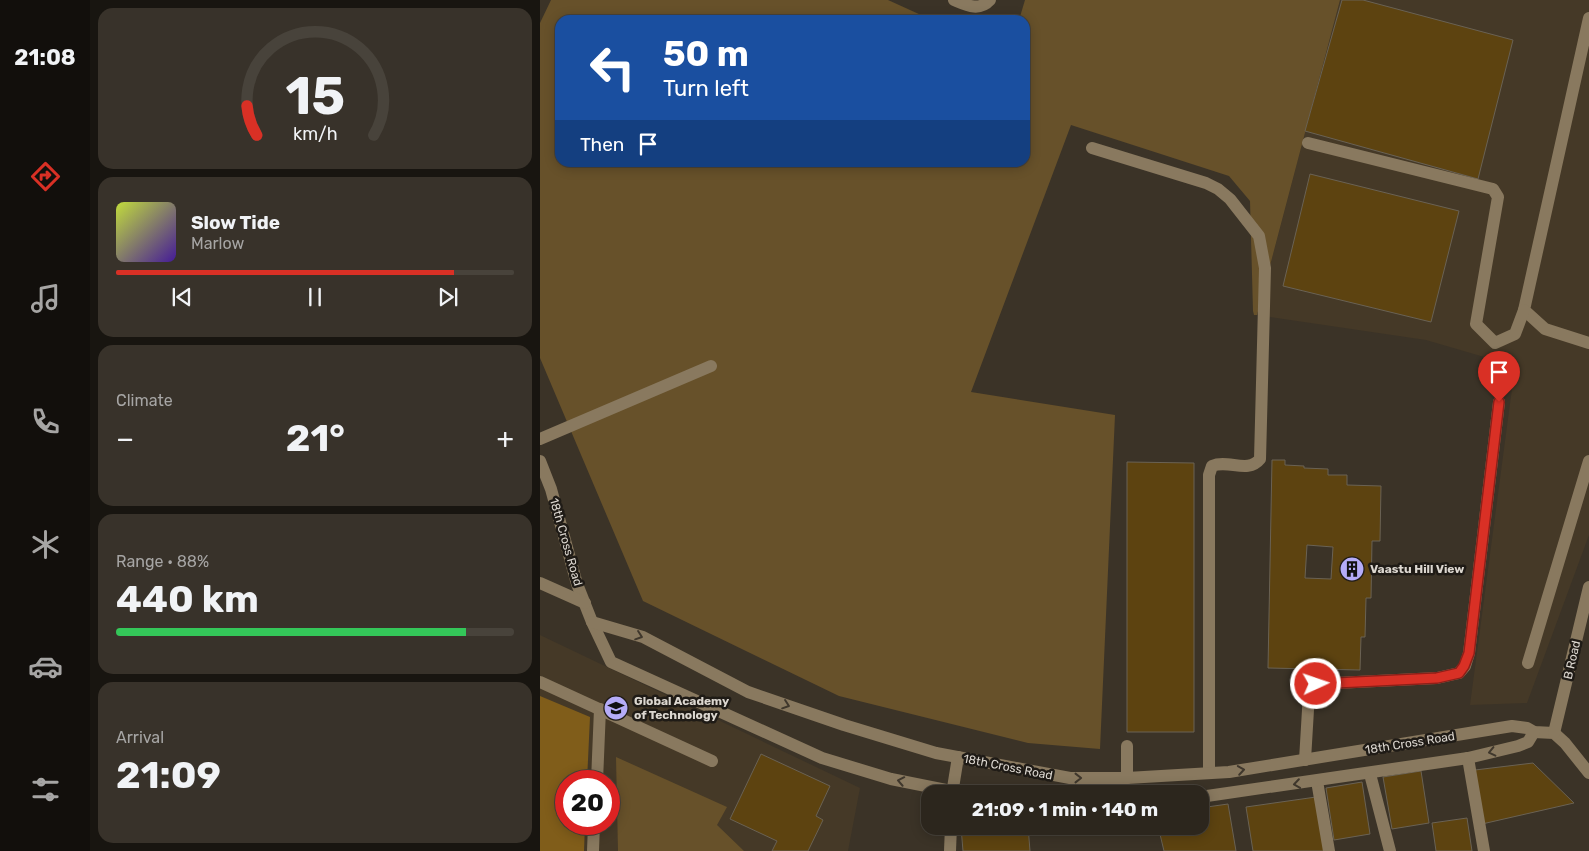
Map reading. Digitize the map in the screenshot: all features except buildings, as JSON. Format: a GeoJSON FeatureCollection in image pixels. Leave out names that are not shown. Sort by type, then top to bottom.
{"type":"FeatureCollection","features":[{"type":"Feature","properties":{"kind":"street"},"geometry":{"type":"LineString","coordinates":[[954,0],[977,8],[985,5],[990,0]]}},
{"type":"Feature","properties":{"kind":"street"},"geometry":{"type":"LineString","coordinates":[[1308,143],[1493,189],[1498,197],[1476,324],[1495,343],[1515,334],[1524,310],[1589,18]]}},
{"type":"Feature","properties":{"kind":"street"},"geometry":{"type":"LineString","coordinates":[[1092,148],[1206,183],[1218,189],[1230,199],[1259,236],[1262,250],[1265,268],[1260,459],[1256,465],[1246,467],[1219,463],[1212,466],[1210,475],[1209,774]]}},
{"type":"Feature","properties":{"kind":"street"},"geometry":{"type":"LineString","coordinates":[[1524,310],[1545,329],[1589,343]]}},
{"type":"Feature","properties":{"kind":"street"},"geometry":{"type":"LineString","coordinates":[[540,439],[711,366]]}},
{"type":"Feature","properties":{"kind":"street"},"geometry":{"type":"LineString","coordinates":[[1305,760],[1309,692],[1316,684],[1437,678],[1459,673],[1464,666],[1469,653],[1499,402]]}},
{"type":"Feature","properties":{"kind":"street"},"geometry":{"type":"LineString","coordinates":[[1528,663],[1589,460]]}},
{"type":"Feature","properties":{"kind":"street","name":"18th Cross Road"},"geometry":{"type":"LineString","coordinates":[[540,461],[552,489],[577,584],[611,662],[822,758],[891,779],[921,785]]}},
{"type":"Feature","properties":{"kind":"street"},"geometry":{"type":"LineString","coordinates":[[540,583],[585,603]]}},
{"type":"Feature","properties":{"kind":"street","name":"B Road"},"geometry":{"type":"LineString","coordinates":[[1554,733],[1589,587]]}},
{"type":"Feature","properties":{"kind":"street","name":"18th Cross Road"},"geometry":{"type":"LineString","coordinates":[[592,622],[643,637],[748,692],[844,725],[936,753],[1070,778],[1127,778],[1229,772],[1512,726],[1527,728],[1534,732],[1554,733]]}},
{"type":"Feature","properties":{"kind":"street"},"geometry":{"type":"LineString","coordinates":[[540,682],[712,761]]}},
{"type":"Feature","properties":{"kind":"street"},"geometry":{"type":"LineString","coordinates":[[597,770],[600,709]]}},
{"type":"Feature","properties":{"kind":"street","name":"18th Cross Road"},"geometry":{"type":"LineString","coordinates":[[1209,797],[1468,758],[1518,746],[1528,742],[1534,732]]}},
{"type":"Feature","properties":{"kind":"street"},"geometry":{"type":"LineString","coordinates":[[1554,733],[1589,773]]}},
{"type":"Feature","properties":{"kind":"street"},"geometry":{"type":"LineString","coordinates":[[1127,778],[1128,746]]}},
{"type":"Feature","properties":{"kind":"street"},"geometry":{"type":"LineString","coordinates":[[953,785],[958,757]]}},
{"type":"Feature","properties":{"kind":"street"},"geometry":{"type":"LineString","coordinates":[[1468,758],[1484,851]]}},
{"type":"Feature","properties":{"kind":"street"},"geometry":{"type":"LineString","coordinates":[[1370,774],[1390,851]]}},
{"type":"Feature","properties":{"kind":"street"},"geometry":{"type":"LineString","coordinates":[[1317,781],[1330,851]]}},
{"type":"Feature","properties":{"kind":"street"},"geometry":{"type":"LineString","coordinates":[[593,851],[594,835]]}},
{"type":"Feature","properties":{"kind":"street"},"geometry":{"type":"LineString","coordinates":[[950,851],[951,835]]}},
{"type":"Feature","properties":{"kind":"shaded area"},"geometry":{"type":"Polygon","coordinates":[[[551,0],[888,0],[921,15],[555,15],[555,167],[1030,167],[1030,15],[1020,15],[1025,0],[1340,0],[1257,315],[1254,315],[1253,311],[1250,201],[1229,176],[1071,125],[971,392],[1115,415],[1100,749],[1028,743],[839,696],[643,601],[540,358],[540,23],[551,0]]]}},
{"type":"Feature","properties":{"kind":"shaded area"},"geometry":{"type":"Polygon","coordinates":[[[1340,0],[1589,0],[1589,535],[1527,703],[1470,705],[1515,366],[1426,340],[1257,315],[1340,0]]]}},
{"type":"Feature","properties":{"kind":"shaded area","name":"Global Academy of Technology"},"geometry":{"type":"Polygon","coordinates":[[[540,635],[860,788],[848,851],[540,851],[540,635]]]}},
{"type":"Feature","properties":{"kind":"shaded area"},"geometry":{"type":"Polygon","coordinates":[[[540,696],[590,717],[588,770],[555,770],[555,835],[585,835],[584,851],[540,851],[540,696]]]}},
{"type":"Feature","properties":{"kind":"shaded area"},"geometry":{"type":"Polygon","coordinates":[[[616,757],[727,807],[717,825],[744,851],[618,851],[618,835],[620,835],[620,770],[616,770],[616,757]]]}},
{"type":"Feature","properties":{"kind":"place","name":"Vaastu Hill View"},"geometry":{"type":"Point","coordinates":[1352,569]}},
{"type":"Feature","properties":{"kind":"place","name":"Global Academy of Technology"},"geometry":{"type":"Point","coordinates":[616,708]}},
{"type":"Feature","properties":{"kind":"route"},"geometry":{"type":"LineString","coordinates":[[1316,684],[1437,678],[1459,673],[1464,666],[1469,653],[1499,402]]}}]}
